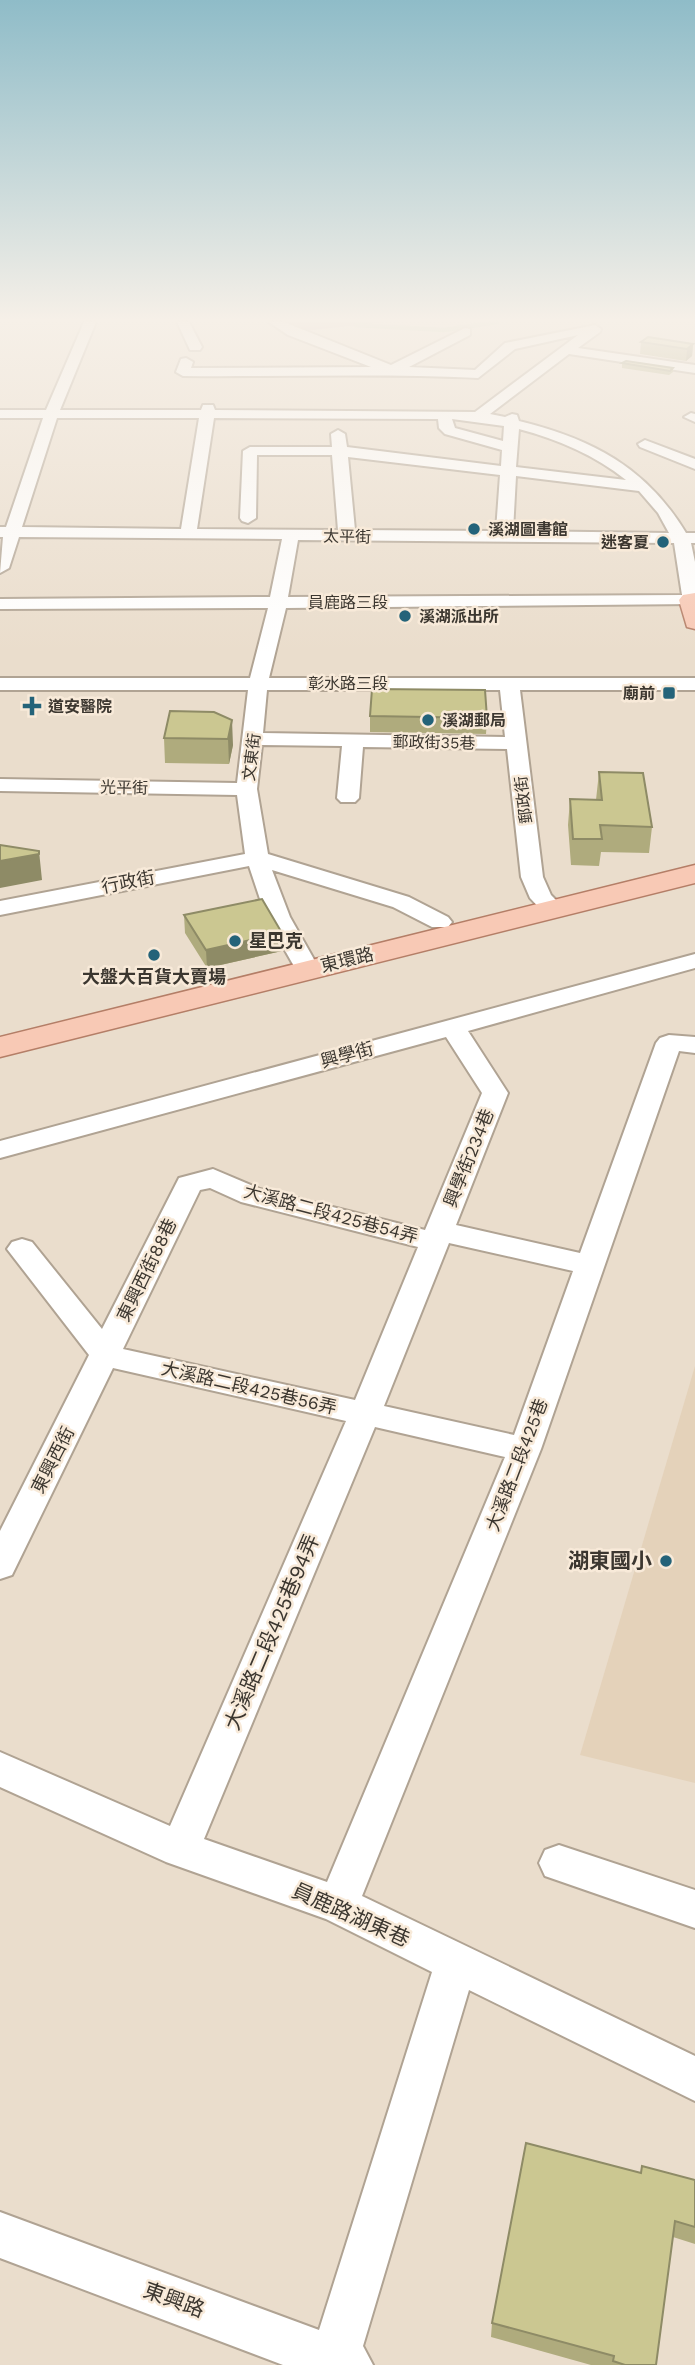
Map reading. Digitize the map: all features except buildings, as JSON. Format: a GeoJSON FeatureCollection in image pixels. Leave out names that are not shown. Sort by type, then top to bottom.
{"type":"FeatureCollection","features":[{"type":"Feature","properties":{"kind":"main road","name":"東環路"},"geometry":{"type":"LineString","coordinates":[[0,1047],[304,963],[440,922],[548,904],[695,859]]}},
{"type":"Feature","properties":{"kind":"main road","name":"東環路"},"geometry":{"type":"LineString","coordinates":[[0,1026],[304,963],[548,904],[695,874]]}},
{"type":"Feature","properties":{"kind":"street"},"geometry":{"type":"LineString","coordinates":[[0,568],[7,532],[45,432]]}},
{"type":"Feature","properties":{"kind":"street"},"geometry":{"type":"LineString","coordinates":[[188,534],[204,432]]}},
{"type":"Feature","properties":{"kind":"street"},"geometry":{"type":"LineString","coordinates":[[338,432],[347,536]]}},
{"type":"Feature","properties":{"kind":"street"},"geometry":{"type":"LineString","coordinates":[[455,432],[510,447]]}},
{"type":"Feature","properties":{"kind":"street"},"geometry":{"type":"LineString","coordinates":[[504,537],[511,432]]}},
{"type":"Feature","properties":{"kind":"street"},"geometry":{"type":"LineString","coordinates":[[545,432],[573,442],[620,466],[644,487],[690,538]]}},
{"type":"Feature","properties":{"kind":"street"},"geometry":{"type":"LineString","coordinates":[[565,432],[593,442],[634,463],[654,479],[673,502],[690,538],[694,607]]}},
{"type":"Feature","properties":{"kind":"street"},"geometry":{"type":"LineString","coordinates":[[646,444],[695,465]]}},
{"type":"Feature","properties":{"kind":"street"},"geometry":{"type":"LineString","coordinates":[[248,518],[250,451],[339,451],[644,487]]}},
{"type":"Feature","properties":{"kind":"street"},"geometry":{"type":"LineString","coordinates":[[670,470],[695,465]]}},
{"type":"Feature","properties":{"kind":"street","name":"太平街"},"geometry":{"type":"LineString","coordinates":[[7,532],[690,538]]}},
{"type":"Feature","properties":{"kind":"street","name":"文東街"},"geometry":{"type":"LineString","coordinates":[[291,535],[258,684],[247,789],[257,858],[278,917],[304,963]]}},
{"type":"Feature","properties":{"kind":"street","name":"員鹿路三段"},"geometry":{"type":"LineString","coordinates":[[0,604],[278,602],[694,607]]}},
{"type":"Feature","properties":{"kind":"street","name":"郵政街"},"geometry":{"type":"LineString","coordinates":[[509,682],[532,877],[548,904]]}},
{"type":"Feature","properties":{"kind":"street","name":"彰水路三段"},"geometry":{"type":"LineString","coordinates":[[0,684],[695,684]]}},
{"type":"Feature","properties":{"kind":"street","name":"郵政街35巷"},"geometry":{"type":"LineString","coordinates":[[254,739],[516,743]]}},
{"type":"Feature","properties":{"kind":"street"},"geometry":{"type":"LineString","coordinates":[[348,798],[353,740]]}},
{"type":"Feature","properties":{"kind":"street","name":"光平街"},"geometry":{"type":"LineString","coordinates":[[0,785],[247,789]]}},
{"type":"Feature","properties":{"kind":"street"},"geometry":{"type":"LineString","coordinates":[[257,858],[401,902],[440,922]]}},
{"type":"Feature","properties":{"kind":"street","name":"行政街"},"geometry":{"type":"LineString","coordinates":[[0,908],[257,858]]}},
{"type":"Feature","properties":{"kind":"street","name":"興學街"},"geometry":{"type":"LineString","coordinates":[[0,1150],[695,961]]}},
{"type":"Feature","properties":{"kind":"street","name":"興學街234巷"},"geometry":{"type":"LineString","coordinates":[[365,1414],[495,1093],[452,1026]]}},
{"type":"Feature","properties":{"kind":"street","name":"大溪路二段425巷"},"geometry":{"type":"LineString","coordinates":[[338,1905],[525,1449],[669,1043],[695,1045]]}},
{"type":"Feature","properties":{"kind":"street","name":"大溪路二段425巷54弄"},"geometry":{"type":"LineString","coordinates":[[188,1184],[213,1178],[251,1196],[437,1236],[591,1265]]}},
{"type":"Feature","properties":{"kind":"street","name":"東興西街88巷"},"geometry":{"type":"LineString","coordinates":[[106,1356],[188,1184]]}},
{"type":"Feature","properties":{"kind":"street"},"geometry":{"type":"LineString","coordinates":[[23,1250],[106,1356]]}},
{"type":"Feature","properties":{"kind":"street","name":"大溪路二段425巷56弄"},"geometry":{"type":"LineString","coordinates":[[106,1356],[525,1449]]}},
{"type":"Feature","properties":{"kind":"street","name":"東興西街"},"geometry":{"type":"LineString","coordinates":[[0,1564],[106,1356]]}},
{"type":"Feature","properties":{"kind":"street","name":"大溪路二段425巷94弄"},"geometry":{"type":"LineString","coordinates":[[180,1850],[365,1414]]}},
{"type":"Feature","properties":{"kind":"street","name":"員鹿路湖東巷"},"geometry":{"type":"LineString","coordinates":[[0,1769],[180,1850],[338,1905],[695,2079]]}},
{"type":"Feature","properties":{"kind":"street"},"geometry":{"type":"LineString","coordinates":[[559,1863],[695,1909]]}},
{"type":"Feature","properties":{"kind":"street"},"geometry":{"type":"LineString","coordinates":[[341,2362],[456,1964]]}},
{"type":"Feature","properties":{"kind":"street","name":"東興路"},"geometry":{"type":"LineString","coordinates":[[0,2235],[341,2362]]}},
{"type":"Feature","properties":{"kind":"shaded area","name":"湖東國小"},"geometry":{"type":"Polygon","coordinates":[[[695,1366],[695,1783],[580,1755],[695,1366]]]}},
{"type":"Feature","properties":{"kind":"place","name":"溪湖圖書館"},"geometry":{"type":"Point","coordinates":[474,529]}},
{"type":"Feature","properties":{"kind":"place","name":"迷客夏"},"geometry":{"type":"Point","coordinates":[663,542]}},
{"type":"Feature","properties":{"kind":"place","name":"溪湖派出所"},"geometry":{"type":"Point","coordinates":[405,616]}},
{"type":"Feature","properties":{"kind":"place","name":"廟前"},"geometry":{"type":"Point","coordinates":[669,693]}},
{"type":"Feature","properties":{"kind":"place","name":"道安醫院"},"geometry":{"type":"Point","coordinates":[32,706]}},
{"type":"Feature","properties":{"kind":"place","name":"溪湖郵局"},"geometry":{"type":"Point","coordinates":[428,720]}},
{"type":"Feature","properties":{"kind":"place","name":"星巴克"},"geometry":{"type":"Point","coordinates":[235,941]}},
{"type":"Feature","properties":{"kind":"place","name":"大盤大百貨大賣場"},"geometry":{"type":"Point","coordinates":[154,955]}},
{"type":"Feature","properties":{"kind":"place","name":"湖東國小"},"geometry":{"type":"Point","coordinates":[666,1561]}}]}
